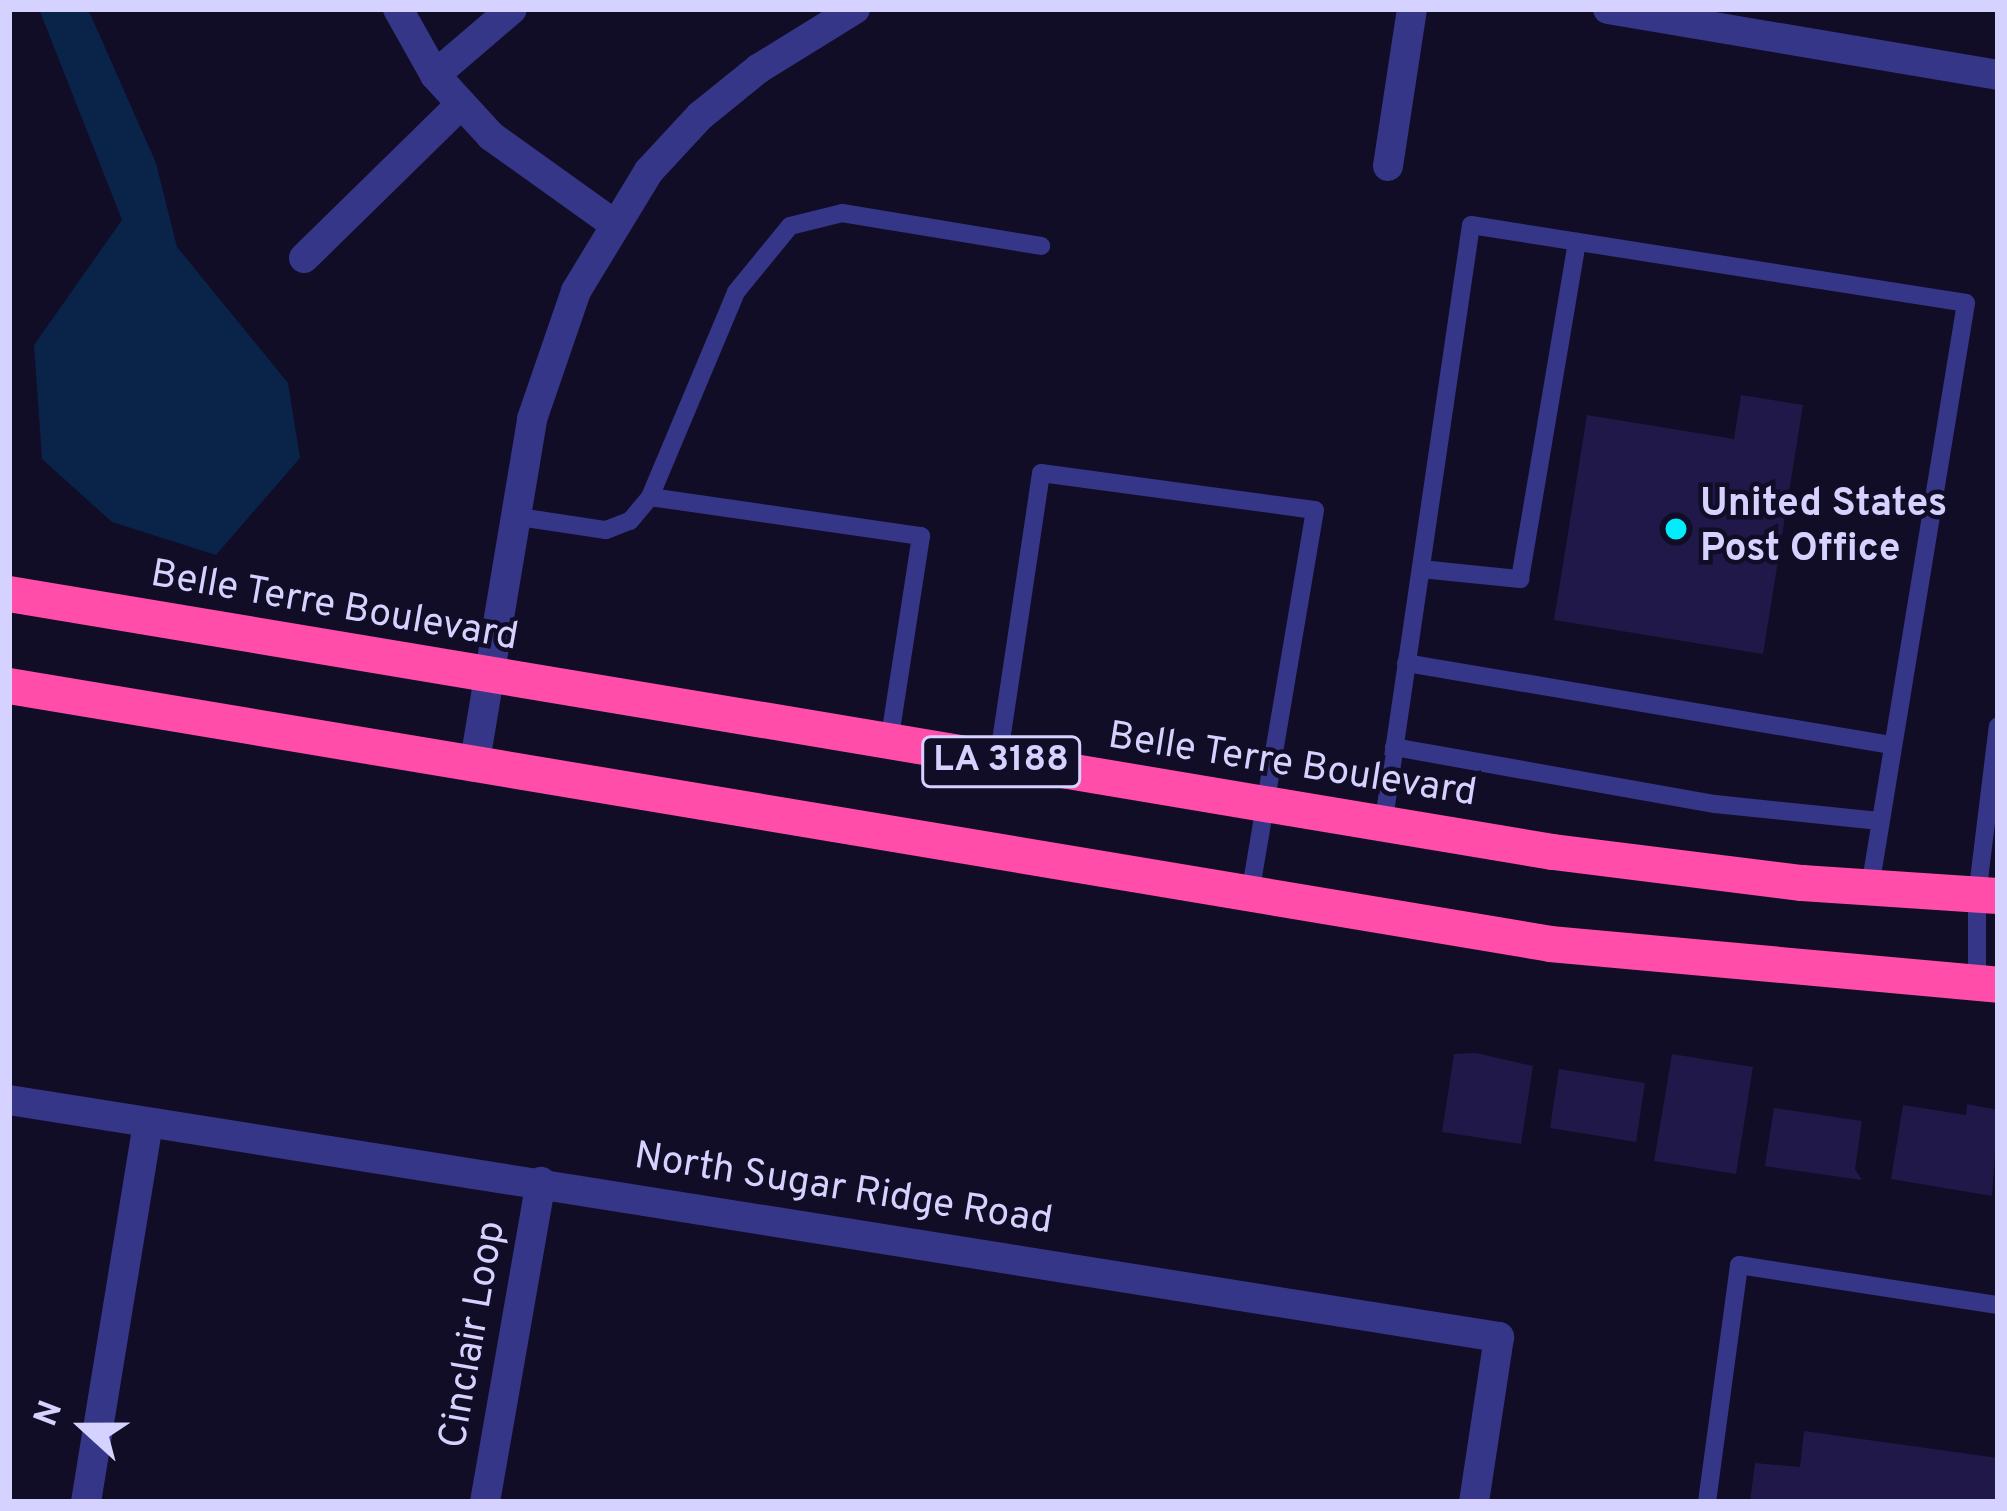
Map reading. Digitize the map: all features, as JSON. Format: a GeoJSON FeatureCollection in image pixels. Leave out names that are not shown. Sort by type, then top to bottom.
{"type":"FeatureCollection","features":[{"type":"Feature","properties":{"kind":"highway","name":"Belle Terre Boulevard"},"geometry":{"type":"LineString","coordinates":[[9,594],[1383,826],[1674,869],[1988,896]]}},
{"type":"Feature","properties":{"kind":"highway","name":"LA 3188"},"geometry":{"type":"LineString","coordinates":[[9,686],[474,767],[1639,955],[1988,985]]}},
{"type":"Feature","properties":{"kind":"street"},"geometry":{"type":"LineString","coordinates":[[398,9],[435,74],[490,136],[614,224]]}},
{"type":"Feature","properties":{"kind":"street"},"geometry":{"type":"LineString","coordinates":[[435,74],[512,9]]}},
{"type":"Feature","properties":{"kind":"street"},"geometry":{"type":"LineString","coordinates":[[474,767],[513,516],[552,352],[614,224],[700,116],[758,69],[854,9]]}},
{"type":"Feature","properties":{"kind":"street"},"geometry":{"type":"LineString","coordinates":[[1388,166],[1412,9]]}},
{"type":"Feature","properties":{"kind":"street"},"geometry":{"type":"LineString","coordinates":[[1608,9],[1998,75]]}},
{"type":"Feature","properties":{"kind":"street"},"geometry":{"type":"LineString","coordinates":[[304,258],[461,104]]}},
{"type":"Feature","properties":{"kind":"street","name":"North Sugar Ridge Road"},"geometry":{"type":"LineString","coordinates":[[9,1100],[1499,1337],[1474,1502]]}},
{"type":"Feature","properties":{"kind":"street"},"geometry":{"type":"LineString","coordinates":[[86,1502],[148,1123]]}},
{"type":"Feature","properties":{"kind":"street","name":"Cinclair Loop"},"geometry":{"type":"LineString","coordinates":[[485,1502],[541,1182]]}},
{"type":"Feature","properties":{"kind":"lane"},"geometry":{"type":"LineString","coordinates":[[513,516],[606,530],[630,521],[650,497],[736,292],[790,226],[842,213],[1041,246]]}},
{"type":"Feature","properties":{"kind":"lane"},"geometry":{"type":"LineString","coordinates":[[1383,826],[1471,226],[1966,303],[1870,887]]}},
{"type":"Feature","properties":{"kind":"lane"},"geometry":{"type":"LineString","coordinates":[[1421,569],[1520,579],[1577,242]]}},
{"type":"Feature","properties":{"kind":"lane"},"geometry":{"type":"LineString","coordinates":[[998,761],[1041,473],[1315,510],[1250,894]]}},
{"type":"Feature","properties":{"kind":"lane"},"geometry":{"type":"LineString","coordinates":[[650,497],[921,536],[890,743]]}},
{"type":"Feature","properties":{"kind":"lane"},"geometry":{"type":"LineString","coordinates":[[1406,663],[1890,745]]}},
{"type":"Feature","properties":{"kind":"lane"},"geometry":{"type":"LineString","coordinates":[[1988,985],[1998,726]]}},
{"type":"Feature","properties":{"kind":"lane"},"geometry":{"type":"LineString","coordinates":[[1394,747],[1715,804],[1880,820]]}},
{"type":"Feature","properties":{"kind":"lane"},"geometry":{"type":"LineString","coordinates":[[1707,1502],[1739,1265],[1998,1305]]}},
{"type":"Feature","properties":{"kind":"water"},"geometry":{"type":"Polygon","coordinates":[[[39,9],[88,9],[156,163],[177,247],[288,383],[300,458],[216,555],[112,522],[42,459],[34,345],[122,220],[39,9]]]}},
{"type":"Feature","properties":{"kind":"building","name":"United States Post Office"},"geometry":{"type":"Polygon","coordinates":[[[1741,395],[1803,405],[1763,654],[1554,620],[1587,415],[1734,439],[1741,395]]]}},
{"type":"Feature","properties":{"kind":"building"},"geometry":{"type":"Polygon","coordinates":[[[1476,1053],[1533,1066],[1521,1144],[1442,1132],[1454,1054],[1476,1053]]]}},
{"type":"Feature","properties":{"kind":"building"},"geometry":{"type":"Polygon","coordinates":[[[1672,1054],[1753,1067],[1736,1174],[1654,1161],[1672,1054]]]}},
{"type":"Feature","properties":{"kind":"building"},"geometry":{"type":"Polygon","coordinates":[[[1559,1069],[1645,1083],[1636,1142],[1550,1128],[1559,1069]]]}},
{"type":"Feature","properties":{"kind":"building"},"geometry":{"type":"Polygon","coordinates":[[[1967,1104],[1998,1110],[1992,1196],[1891,1179],[1903,1105],[1966,1115],[1967,1104]]]}},
{"type":"Feature","properties":{"kind":"building"},"geometry":{"type":"Polygon","coordinates":[[[1774,1108],[1862,1121],[1855,1169],[1862,1180],[1765,1166],[1774,1108]]]}},
{"type":"Feature","properties":{"kind":"building"},"geometry":{"type":"Polygon","coordinates":[[[1804,1431],[1998,1458],[1998,1502],[1750,1502],[1755,1463],[1800,1467],[1804,1431]]]}},
{"type":"Feature","properties":{"kind":"place","name":"United States Post Office"},"geometry":{"type":"Point","coordinates":[1676,529]}}]}
